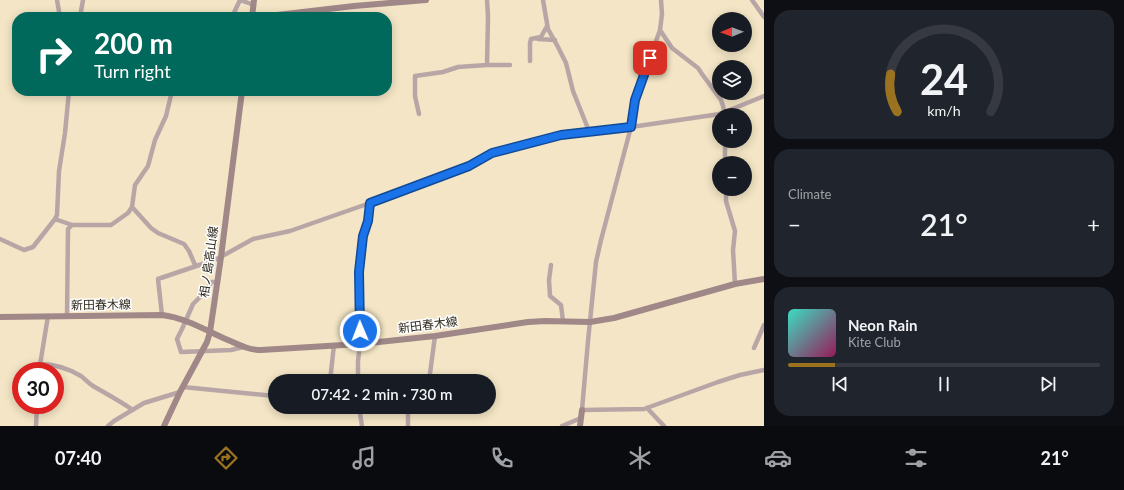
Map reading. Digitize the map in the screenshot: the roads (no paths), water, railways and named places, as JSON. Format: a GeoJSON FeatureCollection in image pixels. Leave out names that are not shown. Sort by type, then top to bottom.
{"type":"FeatureCollection","features":[{"type":"Feature","properties":{"kind":"main road"},"geometry":{"type":"LineString","coordinates":[[301,12],[382,2],[426,0]]}},
{"type":"Feature","properties":{"kind":"main road","name":"相ノ島高山線"},"geometry":{"type":"LineString","coordinates":[[164,426],[181,390],[207,342],[210,332],[218,282],[241,96]]}},
{"type":"Feature","properties":{"kind":"main road","name":"新田春木線"},"geometry":{"type":"LineString","coordinates":[[0,317],[174,316],[186,320],[243,347],[261,350],[360,344],[434,336],[528,322],[590,322],[614,318],[735,284],[764,278]]}},
{"type":"Feature","properties":{"kind":"main road"},"geometry":{"type":"LineString","coordinates":[[580,426],[582,410]]}},
{"type":"Feature","properties":{"kind":"street"},"geometry":{"type":"LineString","coordinates":[[57,0],[59,12]]}},
{"type":"Feature","properties":{"kind":"street"},"geometry":{"type":"LineString","coordinates":[[81,12],[83,0]]}},
{"type":"Feature","properties":{"kind":"street"},"geometry":{"type":"LineString","coordinates":[[234,12],[240,0],[254,3]]}},
{"type":"Feature","properties":{"kind":"street"},"geometry":{"type":"LineString","coordinates":[[487,0],[487,65]]}},
{"type":"Feature","properties":{"kind":"street"},"geometry":{"type":"LineString","coordinates":[[543,0],[547,26],[566,63],[573,91],[589,131]]}},
{"type":"Feature","properties":{"kind":"street"},"geometry":{"type":"LineString","coordinates":[[661,0],[662,14],[660,30],[635,100],[631,127],[596,262],[582,410],[647,408],[718,382],[740,375],[764,370]]}},
{"type":"Feature","properties":{"kind":"street"},"geometry":{"type":"LineString","coordinates":[[752,0],[764,17]]}},
{"type":"Feature","properties":{"kind":"street"},"geometry":{"type":"LineString","coordinates":[[530,61],[531,39],[541,37],[547,26]]}},
{"type":"Feature","properties":{"kind":"street"},"geometry":{"type":"LineString","coordinates":[[660,30],[672,48],[698,68],[721,100],[723,108]]}},
{"type":"Feature","properties":{"kind":"street"},"geometry":{"type":"LineString","coordinates":[[537,38],[539,40],[555,40]]}},
{"type":"Feature","properties":{"kind":"street"},"geometry":{"type":"LineString","coordinates":[[419,114],[415,96],[415,76],[443,72],[458,67],[510,65]]}},
{"type":"Feature","properties":{"kind":"street"},"geometry":{"type":"LineString","coordinates":[[0,239],[24,250],[33,247],[57,215],[59,171],[66,133],[69,96]]}},
{"type":"Feature","properties":{"kind":"street"},"geometry":{"type":"LineString","coordinates":[[55,219],[72,225],[111,225],[128,213],[132,207],[135,185],[148,166],[155,140],[166,116],[171,96]]}},
{"type":"Feature","properties":{"kind":"street"},"geometry":{"type":"LineString","coordinates":[[737,108],[764,96]]}},
{"type":"Feature","properties":{"kind":"street"},"geometry":{"type":"LineString","coordinates":[[162,315],[158,279],[221,257],[253,240],[290,231],[469,166],[492,153],[561,135],[712,116]]}},
{"type":"Feature","properties":{"kind":"street"},"geometry":{"type":"LineString","coordinates":[[726,196],[726,201],[736,231],[733,250],[735,284]]}},
{"type":"Feature","properties":{"kind":"street"},"geometry":{"type":"LineString","coordinates":[[358,374],[360,344],[359,272],[363,236],[368,221],[370,203]]}},
{"type":"Feature","properties":{"kind":"street"},"geometry":{"type":"LineString","coordinates":[[132,207],[151,228],[158,233],[184,244],[196,265]]}},
{"type":"Feature","properties":{"kind":"street"},"geometry":{"type":"LineString","coordinates":[[67,316],[68,229],[72,225]]}},
{"type":"Feature","properties":{"kind":"street"},"geometry":{"type":"LineString","coordinates":[[551,265],[550,296],[561,306],[563,321]]}},
{"type":"Feature","properties":{"kind":"street"},"geometry":{"type":"LineString","coordinates":[[218,282],[211,282],[208,289],[193,304],[177,339],[181,352],[231,350],[243,347]]}},
{"type":"Feature","properties":{"kind":"street"},"geometry":{"type":"LineString","coordinates":[[40,362],[48,316]]}},
{"type":"Feature","properties":{"kind":"street"},"geometry":{"type":"LineString","coordinates":[[754,348],[764,325]]}},
{"type":"Feature","properties":{"kind":"street"},"geometry":{"type":"LineString","coordinates":[[430,374],[434,336]]}},
{"type":"Feature","properties":{"kind":"street"},"geometry":{"type":"LineString","coordinates":[[331,374],[334,345]]}},
{"type":"Feature","properties":{"kind":"street"},"geometry":{"type":"LineString","coordinates":[[64,368],[82,377],[89,384],[118,399],[133,410]]}},
{"type":"Feature","properties":{"kind":"street"},"geometry":{"type":"LineString","coordinates":[[108,426],[144,403],[181,390],[268,396]]}},
{"type":"Feature","properties":{"kind":"street"},"geometry":{"type":"LineString","coordinates":[[647,408],[664,426]]}},
{"type":"Feature","properties":{"kind":"street"},"geometry":{"type":"LineString","coordinates":[[36,426],[37,414]]}},
{"type":"Feature","properties":{"kind":"street"},"geometry":{"type":"LineString","coordinates":[[360,414],[362,426]]}},
{"type":"Feature","properties":{"kind":"street"},"geometry":{"type":"LineString","coordinates":[[408,414],[408,426]]}},
{"type":"Feature","properties":{"kind":"street"},"geometry":{"type":"LineString","coordinates":[[562,426],[581,418]]}}]}
